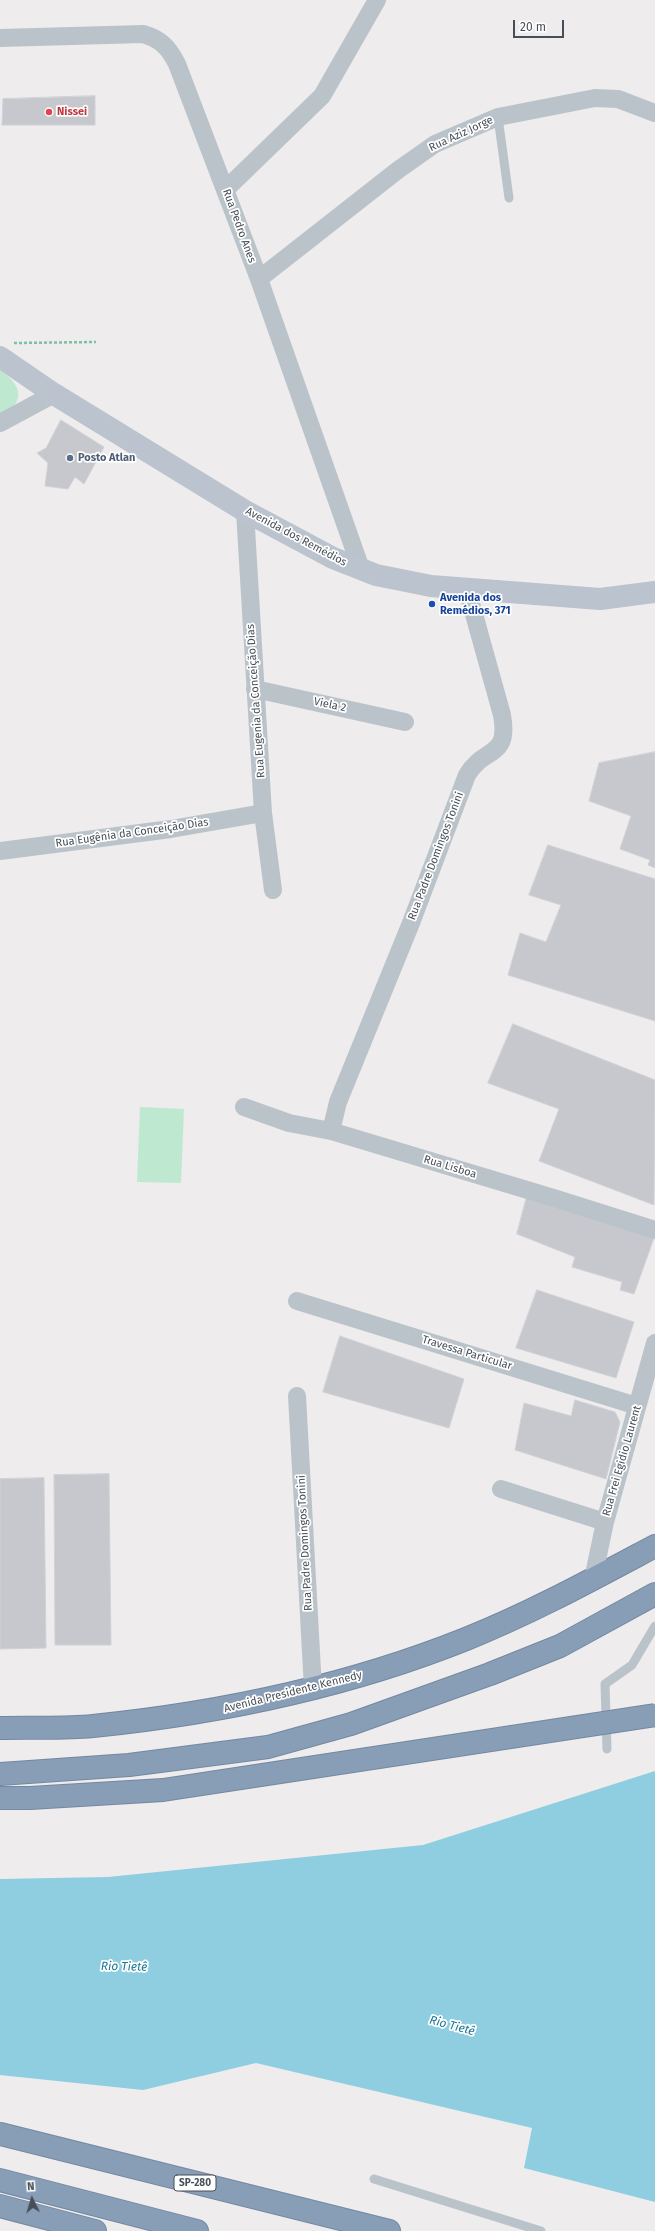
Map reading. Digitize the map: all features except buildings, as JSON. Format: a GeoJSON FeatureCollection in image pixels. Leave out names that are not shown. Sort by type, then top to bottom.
{"type":"FeatureCollection","features":[{"type":"Feature","properties":{"kind":"highway","name":"Avenida Presidente Kennedy"},"geometry":{"type":"LineString","coordinates":[[0,1728],[92,1726],[207,1712],[313,1689],[372,1672],[466,1638],[593,1579],[655,1546]]}},
{"type":"Feature","properties":{"kind":"highway"},"geometry":{"type":"LineString","coordinates":[[0,1774],[128,1765],[268,1747],[351,1724],[490,1674],[560,1646],[655,1594]]}},
{"type":"Feature","properties":{"kind":"highway"},"geometry":{"type":"LineString","coordinates":[[0,1798],[30,1798],[163,1790],[655,1715]]}},
{"type":"Feature","properties":{"kind":"highway","name":"SP-280"},"geometry":{"type":"LineString","coordinates":[[0,2134],[389,2231]]}},
{"type":"Feature","properties":{"kind":"highway"},"geometry":{"type":"LineString","coordinates":[[0,2180],[197,2231]]}},
{"type":"Feature","properties":{"kind":"highway"},"geometry":{"type":"LineString","coordinates":[[0,2206],[95,2231]]}},
{"type":"Feature","properties":{"kind":"main road","name":"Avenida dos Remédios"},"geometry":{"type":"LineString","coordinates":[[4,350],[54,394],[245,511],[332,558],[361,570],[376,575],[431,586],[600,599],[655,592]]}},
{"type":"Feature","properties":{"kind":"street"},"geometry":{"type":"LineString","coordinates":[[226,190],[322,96],[377,0]]}},
{"type":"Feature","properties":{"kind":"street","name":"Rua Pedro Anes"},"geometry":{"type":"LineString","coordinates":[[0,38],[144,34],[161,41],[169,49],[177,64],[259,279],[361,570]]}},
{"type":"Feature","properties":{"kind":"street","name":"Rua Aziz Jorge"},"geometry":{"type":"LineString","coordinates":[[259,279],[398,170],[435,144],[498,117],[595,98],[618,99],[655,113]]}},
{"type":"Feature","properties":{"kind":"street"},"geometry":{"type":"LineString","coordinates":[[0,423],[54,394]]}},
{"type":"Feature","properties":{"kind":"street","name":"Rua Eugenia da Conceição Dias"},"geometry":{"type":"LineString","coordinates":[[245,511],[263,813],[273,890]]}},
{"type":"Feature","properties":{"kind":"street","name":"Rua Padre Domingos Tonini"},"geometry":{"type":"LineString","coordinates":[[331,1131],[338,1102],[411,923],[467,775],[478,761],[498,748],[504,737],[502,715],[467,589]]}},
{"type":"Feature","properties":{"kind":"street","name":"Viela 2"},"geometry":{"type":"LineString","coordinates":[[255,689],[405,722]]}},
{"type":"Feature","properties":{"kind":"street","name":"Rua Eugênia da Conceição Dias"},"geometry":{"type":"LineString","coordinates":[[0,851],[171,828],[263,813]]}},
{"type":"Feature","properties":{"kind":"street","name":"Rua Lisboa"},"geometry":{"type":"LineString","coordinates":[[244,1107],[289,1122],[331,1131],[655,1230]]}},
{"type":"Feature","properties":{"kind":"street","name":"Travessa Particular"},"geometry":{"type":"LineString","coordinates":[[297,1301],[637,1406]]}},
{"type":"Feature","properties":{"kind":"street","name":"Rua Frei Egidio Laurent"},"geometry":{"type":"LineString","coordinates":[[593,1579],[605,1522],[655,1343]]}},
{"type":"Feature","properties":{"kind":"street","name":"Rua Padre Domingos Tonini"},"geometry":{"type":"LineString","coordinates":[[297,1396],[313,1689]]}},
{"type":"Feature","properties":{"kind":"street"},"geometry":{"type":"LineString","coordinates":[[501,1489],[605,1522]]}},
{"type":"Feature","properties":{"kind":"lane"},"geometry":{"type":"LineString","coordinates":[[498,117],[509,198]]}},
{"type":"Feature","properties":{"kind":"lane"},"geometry":{"type":"LineString","coordinates":[[607,1749],[605,1684],[632,1665],[655,1626]]}},
{"type":"Feature","properties":{"kind":"lane"},"geometry":{"type":"LineString","coordinates":[[374,2179],[541,2231]]}},
{"type":"Feature","properties":{"kind":"path"},"geometry":{"type":"LineString","coordinates":[[4,350],[96,342]]}},
{"type":"Feature","properties":{"kind":"green space"},"geometry":{"type":"Polygon","coordinates":[[[0,370],[13,382],[17,388],[18,394],[14,406],[0,417],[0,370]]]}},
{"type":"Feature","properties":{"kind":"green space"},"geometry":{"type":"Polygon","coordinates":[[[140,1107],[184,1109],[181,1183],[137,1182],[140,1107]]]}},
{"type":"Feature","properties":{"kind":"water","name":"Rio Tietê"},"geometry":{"type":"Polygon","coordinates":[[[655,1771],[655,2202],[524,2168],[532,2128],[256,2063],[143,2090],[0,2075],[0,1879],[108,1877],[423,1845],[655,1771]]]}},
{"type":"Feature","properties":{"kind":"place","name":"Nissei"},"geometry":{"type":"Point","coordinates":[49,112]}},
{"type":"Feature","properties":{"kind":"place","name":"Posto Atlan"},"geometry":{"type":"Point","coordinates":[70,458]}},
{"type":"Feature","properties":{"kind":"place","name":"Avenida dos Remédios, 371"},"geometry":{"type":"Point","coordinates":[432,604]}}]}
